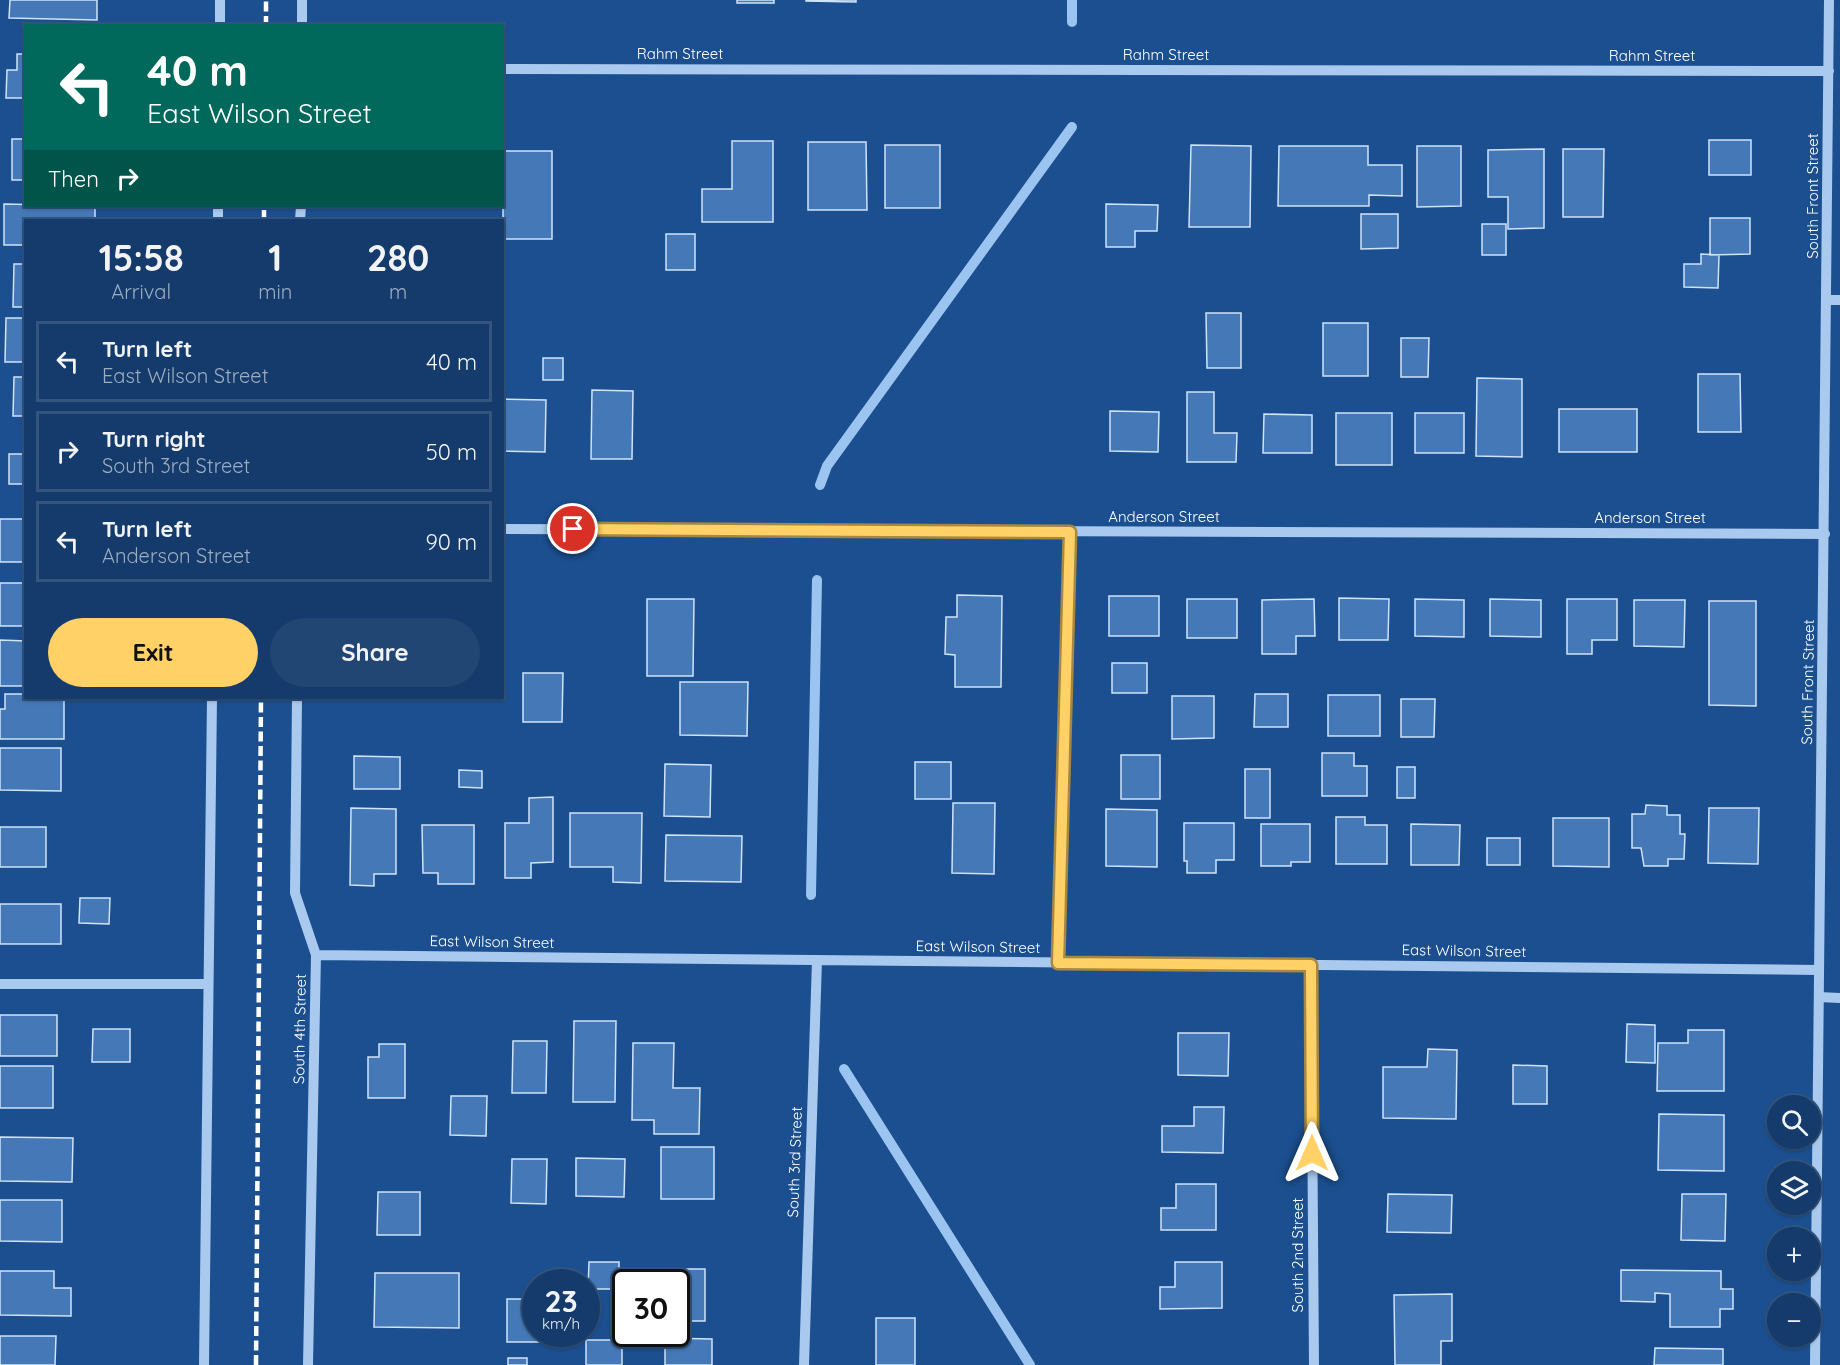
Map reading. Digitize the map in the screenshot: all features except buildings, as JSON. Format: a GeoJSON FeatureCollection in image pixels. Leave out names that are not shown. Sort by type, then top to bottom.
{"type":"FeatureCollection","features":[{"type":"Feature","properties":{"kind":"street"},"geometry":{"type":"LineString","coordinates":[[220,0],[220,24]]}},
{"type":"Feature","properties":{"kind":"street"},"geometry":{"type":"LineString","coordinates":[[302,0],[302,24]]}},
{"type":"Feature","properties":{"kind":"street","name":"South Front Street"},"geometry":{"type":"LineString","coordinates":[[1815,1365],[1826,534],[1829,0]]}},
{"type":"Feature","properties":{"kind":"street","name":"Rahm Street"},"geometry":{"type":"LineString","coordinates":[[504,69],[1828,71]]}},
{"type":"Feature","properties":{"kind":"street"},"geometry":{"type":"LineString","coordinates":[[1827,300],[1840,300]]}},
{"type":"Feature","properties":{"kind":"street","name":"Anderson Street"},"geometry":{"type":"LineString","coordinates":[[504,529],[1826,534]]}},
{"type":"Feature","properties":{"kind":"street"},"geometry":{"type":"LineString","coordinates":[[1058,963],[1070,532]]}},
{"type":"Feature","properties":{"kind":"street"},"geometry":{"type":"LineString","coordinates":[[204,1365],[212,699]]}},
{"type":"Feature","properties":{"kind":"street","name":"South 4th Street"},"geometry":{"type":"LineString","coordinates":[[297,699],[295,893],[316,955],[308,1365]]}},
{"type":"Feature","properties":{"kind":"street","name":"East Wilson Street"},"geometry":{"type":"LineString","coordinates":[[316,955],[1819,970]]}},
{"type":"Feature","properties":{"kind":"street","name":"South 3rd Street"},"geometry":{"type":"LineString","coordinates":[[804,1365],[817,960]]}},
{"type":"Feature","properties":{"kind":"street","name":"South 2nd Street"},"geometry":{"type":"LineString","coordinates":[[1311,965],[1314,1365]]}},
{"type":"Feature","properties":{"kind":"street"},"geometry":{"type":"LineString","coordinates":[[0,984],[208,984]]}},
{"type":"Feature","properties":{"kind":"street"},"geometry":{"type":"LineString","coordinates":[[1819,998],[1840,998]]}},
{"type":"Feature","properties":{"kind":"waterway"},"geometry":{"type":"LineString","coordinates":[[1072,0],[1072,22]]}},
{"type":"Feature","properties":{"kind":"waterway"},"geometry":{"type":"LineString","coordinates":[[820,485],[827,466],[1072,127]]}},
{"type":"Feature","properties":{"kind":"waterway"},"geometry":{"type":"LineString","coordinates":[[811,895],[817,580]]}},
{"type":"Feature","properties":{"kind":"waterway"},"geometry":{"type":"LineString","coordinates":[[844,1069],[1030,1365]]}},
{"type":"Feature","properties":{"kind":"railway"},"geometry":{"type":"LineString","coordinates":[[266,0],[266,24]]}},
{"type":"Feature","properties":{"kind":"railway"},"geometry":{"type":"LineString","coordinates":[[264,207],[264,219]]}},
{"type":"Feature","properties":{"kind":"railway"},"geometry":{"type":"LineString","coordinates":[[256,1365],[261,699]]}},
{"type":"Feature","properties":{"kind":"route"},"geometry":{"type":"LineString","coordinates":[[573,529],[1070,532],[1058,963],[1311,965],[1312,1153]]}}]}
